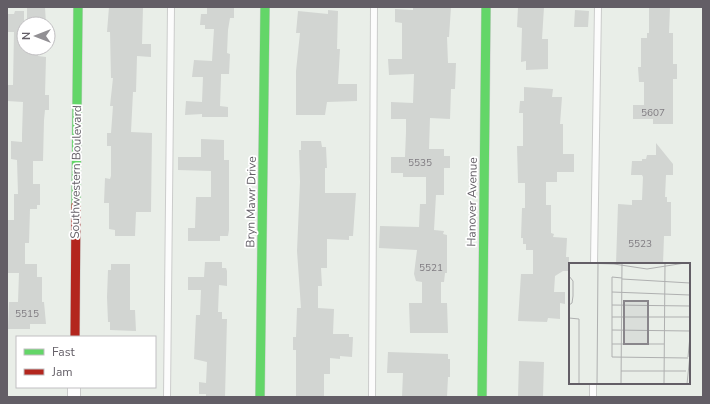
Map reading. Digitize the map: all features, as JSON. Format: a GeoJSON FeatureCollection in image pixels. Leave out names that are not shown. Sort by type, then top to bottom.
{"type":"FeatureCollection","features":[{"type":"Feature","properties":{"kind":"street","name":"Southwestern Boulevard"},"geometry":{"type":"LineString","coordinates":[[75,336],[78,7]]}},
{"type":"Feature","properties":{"kind":"street","name":"Bryn Mawr Drive"},"geometry":{"type":"LineString","coordinates":[[260,397],[265,7]]}},
{"type":"Feature","properties":{"kind":"street","name":"Hanover Avenue"},"geometry":{"type":"LineString","coordinates":[[482,397],[486,7]]}},
{"type":"Feature","properties":{"kind":"lane"},"geometry":{"type":"LineString","coordinates":[[167,397],[171,7]]}},
{"type":"Feature","properties":{"kind":"lane"},"geometry":{"type":"LineString","coordinates":[[372,397],[374,7]]}},
{"type":"Feature","properties":{"kind":"lane"},"geometry":{"type":"LineString","coordinates":[[594,263],[598,7]]}},
{"type":"Feature","properties":{"kind":"lane"},"geometry":{"type":"LineString","coordinates":[[592,397],[593,384]]}},
{"type":"Feature","properties":{"kind":"building"},"geometry":{"type":"Polygon","coordinates":[[[27,7],[45,7],[46,16],[27,16],[27,7]]]}},
{"type":"Feature","properties":{"kind":"building"},"geometry":{"type":"Polygon","coordinates":[[[109,7],[143,7],[142,44],[151,44],[151,57],[137,56],[136,92],[133,92],[131,132],[152,133],[151,212],[136,212],[135,236],[115,236],[115,230],[109,229],[109,203],[104,203],[105,178],[110,179],[111,176],[111,146],[107,146],[107,133],[111,133],[113,106],[110,106],[113,78],[111,78],[110,32],[107,32],[109,7]]]}},
{"type":"Feature","properties":{"kind":"building"},"geometry":{"type":"Polygon","coordinates":[[[207,7],[234,7],[234,18],[230,18],[228,30],[227,53],[230,54],[229,74],[221,74],[220,106],[228,107],[228,117],[202,117],[202,114],[185,115],[186,101],[202,102],[203,77],[192,77],[194,60],[212,61],[214,29],[205,29],[205,25],[200,25],[201,14],[207,14],[207,7]]]}},
{"type":"Feature","properties":{"kind":"building"},"geometry":{"type":"Polygon","coordinates":[[[413,7],[451,7],[449,37],[447,37],[448,63],[456,63],[455,89],[451,89],[450,119],[430,118],[429,149],[444,149],[444,156],[450,156],[450,168],[444,168],[444,195],[436,195],[434,230],[444,231],[443,234],[447,235],[447,273],[445,273],[444,282],[441,282],[441,303],[447,303],[448,333],[410,333],[409,303],[422,303],[422,282],[416,281],[414,274],[417,250],[379,248],[380,226],[419,227],[420,204],[426,204],[426,177],[403,177],[403,173],[391,173],[391,157],[405,157],[406,119],[391,119],[391,102],[413,103],[414,74],[389,75],[388,59],[402,59],[402,23],[395,22],[395,9],[413,10],[413,7]]]}},
{"type":"Feature","properties":{"kind":"building"},"geometry":{"type":"Polygon","coordinates":[[[518,7],[544,7],[542,39],[548,39],[548,69],[526,70],[526,61],[521,62],[522,28],[517,27],[518,7]]]}},
{"type":"Feature","properties":{"kind":"building"},"geometry":{"type":"Polygon","coordinates":[[[649,7],[670,7],[669,33],[673,33],[673,64],[677,64],[677,79],[673,79],[673,124],[653,124],[653,119],[633,119],[633,105],[644,105],[644,82],[639,82],[638,67],[641,67],[641,38],[647,38],[647,33],[649,33],[649,7]]]}},
{"type":"Feature","properties":{"kind":"building"},"geometry":{"type":"Polygon","coordinates":[[[328,10],[338,11],[337,49],[340,49],[338,84],[357,84],[357,101],[327,102],[325,115],[296,115],[296,71],[300,33],[296,33],[298,11],[328,14],[328,10]]]}},
{"type":"Feature","properties":{"kind":"building"},"geometry":{"type":"Polygon","coordinates":[[[575,10],[589,11],[588,27],[574,27],[575,10]]]}},
{"type":"Feature","properties":{"kind":"building"},"geometry":{"type":"Polygon","coordinates":[[[15,11],[24,11],[24,16],[16,16],[16,56],[46,57],[45,95],[49,95],[49,110],[45,110],[44,120],[43,161],[33,161],[33,184],[40,184],[40,205],[37,205],[37,209],[30,209],[29,243],[25,243],[25,264],[37,264],[37,277],[42,277],[42,302],[44,302],[46,324],[30,324],[30,329],[8,329],[9,302],[18,302],[19,273],[7,273],[7,220],[14,220],[14,194],[18,194],[17,160],[11,159],[11,141],[22,142],[23,102],[7,101],[7,85],[13,85],[14,32],[7,32],[7,14],[14,14],[15,11]]]}},
{"type":"Feature","properties":{"kind":"building"},"geometry":{"type":"Polygon","coordinates":[[[524,87],[553,89],[552,97],[562,97],[560,124],[563,124],[563,154],[574,154],[574,172],[557,172],[557,182],[546,182],[546,205],[551,205],[551,233],[554,234],[553,237],[567,238],[566,257],[569,257],[569,271],[563,271],[555,276],[554,292],[565,292],[565,304],[560,303],[560,319],[548,318],[547,322],[518,321],[521,274],[533,274],[533,250],[526,250],[526,244],[523,244],[523,238],[521,238],[522,208],[525,208],[525,183],[518,183],[517,146],[523,146],[523,113],[519,113],[520,101],[524,101],[524,87]]]}},
{"type":"Feature","properties":{"kind":"building"},"geometry":{"type":"Polygon","coordinates":[[[201,139],[224,140],[224,160],[229,160],[229,230],[228,236],[220,236],[220,241],[188,241],[188,228],[195,228],[196,197],[211,197],[211,171],[178,170],[178,157],[201,157],[201,139]]]}},
{"type":"Feature","properties":{"kind":"building"},"geometry":{"type":"Polygon","coordinates":[[[301,141],[321,141],[322,147],[326,147],[327,168],[325,168],[325,193],[356,193],[353,236],[349,236],[349,240],[327,239],[327,268],[321,268],[322,286],[318,286],[318,308],[334,309],[333,334],[349,334],[349,337],[353,337],[352,357],[340,356],[340,359],[330,358],[330,374],[324,374],[324,397],[296,397],[296,350],[293,350],[293,337],[296,337],[297,308],[301,308],[297,251],[300,182],[299,150],[301,150],[301,141]]]}},
{"type":"Feature","properties":{"kind":"building"},"geometry":{"type":"Polygon","coordinates":[[[656,143],[673,164],[673,175],[666,175],[665,197],[667,197],[667,202],[671,202],[671,236],[664,236],[663,263],[616,263],[618,204],[632,205],[632,200],[642,200],[643,177],[642,175],[631,175],[632,161],[642,161],[642,159],[646,159],[647,155],[656,155],[656,143]]]}},
{"type":"Feature","properties":{"kind":"building"},"geometry":{"type":"Polygon","coordinates":[[[205,262],[222,262],[222,268],[226,268],[227,271],[227,286],[219,285],[218,312],[222,312],[222,319],[227,319],[225,397],[206,397],[206,394],[199,394],[199,382],[206,383],[207,362],[194,359],[196,315],[200,315],[201,290],[188,290],[188,277],[204,277],[205,262]]]}},
{"type":"Feature","properties":{"kind":"building"},"geometry":{"type":"Polygon","coordinates":[[[111,264],[130,264],[130,310],[135,310],[136,331],[110,330],[110,322],[108,322],[107,297],[108,270],[111,270],[111,264]]]}},
{"type":"Feature","properties":{"kind":"building"},"geometry":{"type":"Polygon","coordinates":[[[388,352],[448,354],[448,359],[450,359],[450,377],[448,377],[447,397],[402,397],[403,373],[387,373],[388,352]]]}},
{"type":"Feature","properties":{"kind":"building"},"geometry":{"type":"Polygon","coordinates":[[[519,361],[544,362],[543,397],[518,397],[519,361]]]}},
{"type":"Feature","properties":{"kind":"traffic: fast"},"geometry":{"type":"LineString","coordinates":[[76,205],[78,7]]}},
{"type":"Feature","properties":{"kind":"traffic: fast"},"geometry":{"type":"LineString","coordinates":[[260,397],[265,7]]}},
{"type":"Feature","properties":{"kind":"traffic: fast"},"geometry":{"type":"LineString","coordinates":[[482,397],[486,7]]}},
{"type":"Feature","properties":{"kind":"traffic: jam"},"geometry":{"type":"LineString","coordinates":[[75,336],[76,205]]}}]}
